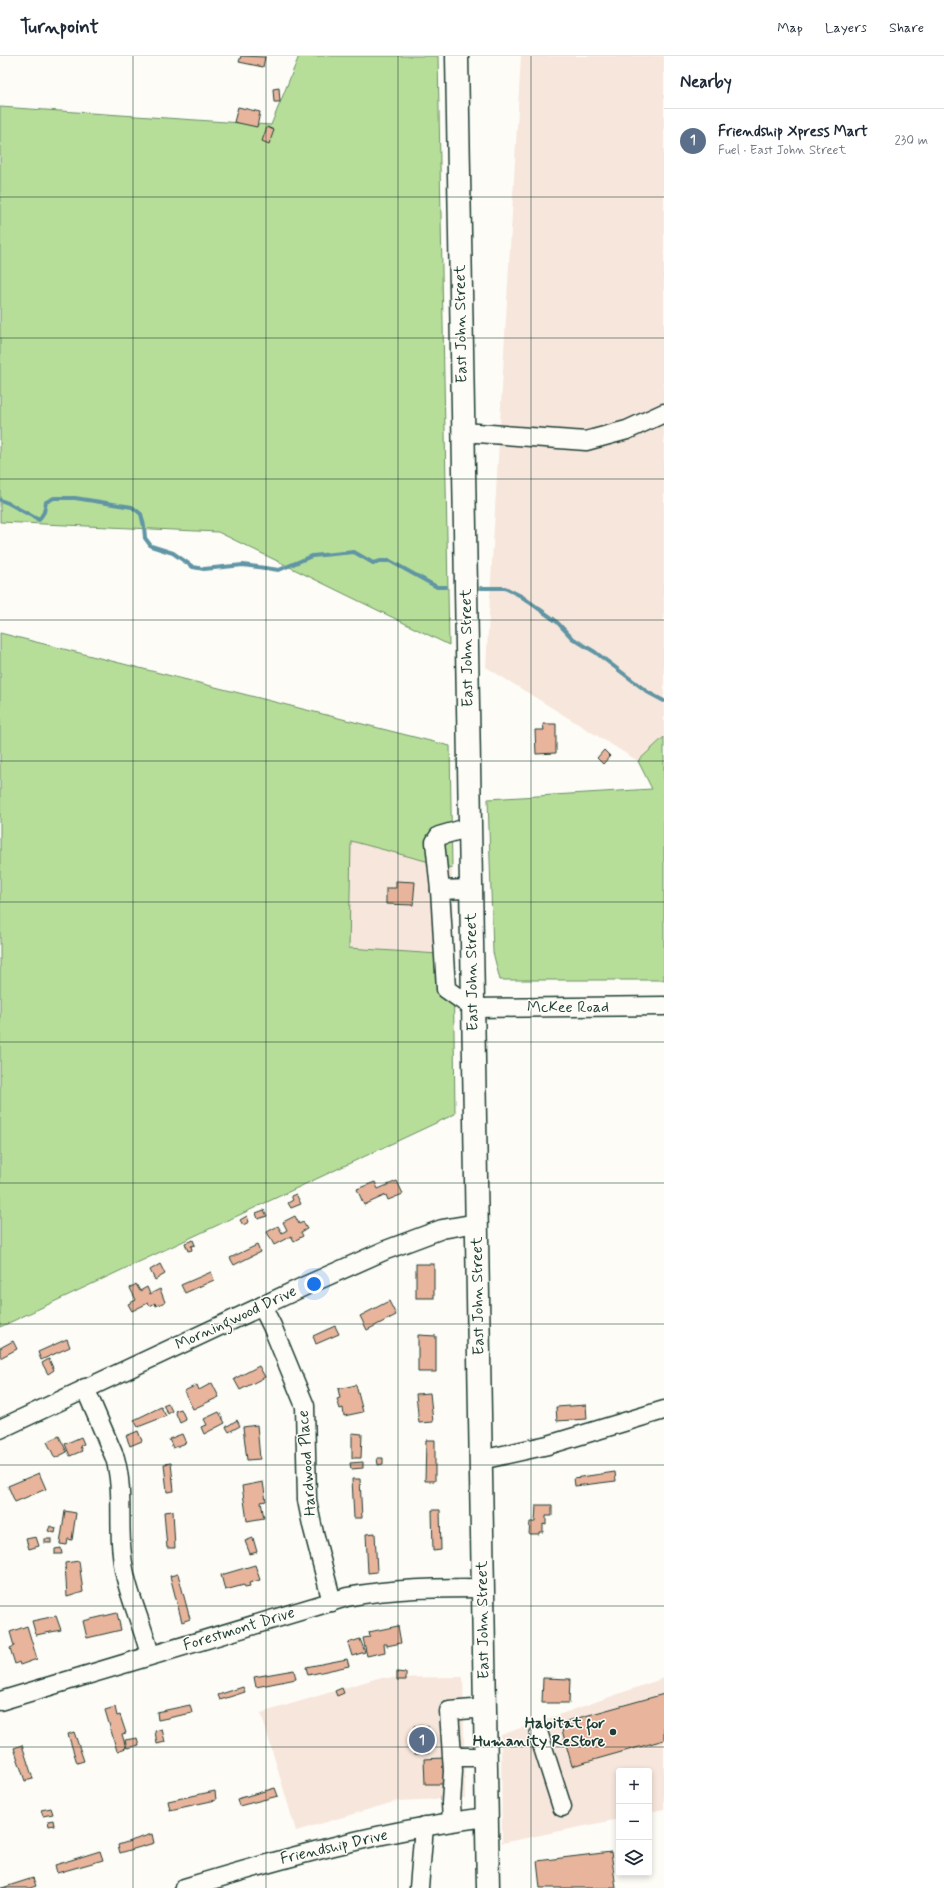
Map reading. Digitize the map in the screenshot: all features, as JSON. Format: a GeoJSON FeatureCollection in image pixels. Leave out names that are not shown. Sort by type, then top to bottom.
{"type":"FeatureCollection","features":[{"type":"Feature","properties":{"kind":"main road","name":"East John Street"},"geometry":{"type":"LineString","coordinates":[[457,56],[488,1888]]}},
{"type":"Feature","properties":{"kind":"street"},"geometry":{"type":"LineString","coordinates":[[463,432],[586,441],[628,430],[664,413]]}},
{"type":"Feature","properties":{"kind":"street"},"geometry":{"type":"LineString","coordinates":[[470,827],[439,836],[435,842],[440,890],[446,989],[473,1008]]}},
{"type":"Feature","properties":{"kind":"street"},"geometry":{"type":"LineString","coordinates":[[440,890],[470,888]]}},
{"type":"Feature","properties":{"kind":"street","name":"McKee Road"},"geometry":{"type":"LineString","coordinates":[[473,1008],[664,1006]]}},
{"type":"Feature","properties":{"kind":"street","name":"Morningwood Drive"},"geometry":{"type":"LineString","coordinates":[[0,1429],[85,1388],[386,1250],[442,1229],[477,1223]]}},
{"type":"Feature","properties":{"kind":"street","name":"Hardwood Place"},"geometry":{"type":"LineString","coordinates":[[262,1306],[272,1326],[305,1406],[307,1500],[332,1602]]}},
{"type":"Feature","properties":{"kind":"street"},"geometry":{"type":"LineString","coordinates":[[85,1388],[115,1458],[118,1470],[121,1495],[122,1555],[128,1587],[150,1656]]}},
{"type":"Feature","properties":{"kind":"street"},"geometry":{"type":"LineString","coordinates":[[481,1460],[548,1445],[664,1410]]}},
{"type":"Feature","properties":{"kind":"street","name":"Forestmont Drive"},"geometry":{"type":"LineString","coordinates":[[0,1701],[332,1602],[374,1592],[419,1588],[483,1588]]}},
{"type":"Feature","properties":{"kind":"street"},"geometry":{"type":"LineString","coordinates":[[452,1822],[451,1803],[453,1757],[449,1711],[473,1709],[485,1710]]}},
{"type":"Feature","properties":{"kind":"street"},"geometry":{"type":"LineString","coordinates":[[539,1735],[562,1807]]}},
{"type":"Feature","properties":{"kind":"street"},"geometry":{"type":"LineString","coordinates":[[453,1757],[486,1757]]}},
{"type":"Feature","properties":{"kind":"street","name":"Friendship Drive"},"geometry":{"type":"LineString","coordinates":[[184,1888],[288,1857],[424,1826],[487,1817]]}},
{"type":"Feature","properties":{"kind":"street"},"geometry":{"type":"LineString","coordinates":[[419,1888],[424,1826]]}},
{"type":"Feature","properties":{"kind":"shaded area"},"geometry":{"type":"Polygon","coordinates":[[[521,56],[664,56],[664,737],[638,761],[486,667],[521,56]]]}},
{"type":"Feature","properties":{"kind":"shaded area"},"geometry":{"type":"Polygon","coordinates":[[[351,841],[452,868],[453,955],[349,949],[351,841]]]}},
{"type":"Feature","properties":{"kind":"shaded area"},"geometry":{"type":"Polygon","coordinates":[[[463,1677],[465,1798],[397,1801],[296,1831],[261,1713],[378,1678],[463,1677]]]}},
{"type":"Feature","properties":{"kind":"shaded area"},"geometry":{"type":"Polygon","coordinates":[[[664,1678],[664,1809],[652,1811],[652,1768],[616,1768],[616,1820],[502,1843],[501,1735],[664,1678]]]}},
{"type":"Feature","properties":{"kind":"green space"},"geometry":{"type":"Polygon","coordinates":[[[299,56],[438,56],[449,645],[218,532],[0,522],[0,107],[271,125],[299,56]]]}},
{"type":"Feature","properties":{"kind":"green space"},"geometry":{"type":"Polygon","coordinates":[[[0,633],[450,746],[452,868],[351,841],[349,948],[453,955],[455,1114],[0,1327],[0,633]]]}},
{"type":"Feature","properties":{"kind":"green space"},"geometry":{"type":"Polygon","coordinates":[[[664,737],[664,980],[500,980],[493,952],[488,799],[652,789],[638,761],[664,737]]]}},
{"type":"Feature","properties":{"kind":"building"},"geometry":{"type":"Polygon","coordinates":[[[241,56],[265,57],[263,67],[239,62],[241,56]]]}},
{"type":"Feature","properties":{"kind":"building"},"geometry":{"type":"Polygon","coordinates":[[[279,88],[280,102],[274,102],[273,89],[279,88]]]}},
{"type":"Feature","properties":{"kind":"building"},"geometry":{"type":"Polygon","coordinates":[[[238,107],[260,112],[257,127],[234,122],[238,107]]]}},
{"type":"Feature","properties":{"kind":"building"},"geometry":{"type":"Polygon","coordinates":[[[267,127],[274,130],[269,144],[262,141],[267,127]]]}},
{"type":"Feature","properties":{"kind":"building"},"geometry":{"type":"Polygon","coordinates":[[[543,724],[556,724],[556,753],[536,754],[535,730],[544,730],[543,724]]]}},
{"type":"Feature","properties":{"kind":"building"},"geometry":{"type":"Polygon","coordinates":[[[604,750],[610,756],[603,764],[597,758],[604,750]]]}},
{"type":"Feature","properties":{"kind":"building"},"geometry":{"type":"Polygon","coordinates":[[[396,881],[415,882],[413,905],[386,904],[386,888],[396,888],[396,881]]]}},
{"type":"Feature","properties":{"kind":"building"},"geometry":{"type":"Polygon","coordinates":[[[397,1181],[403,1194],[388,1200],[386,1195],[364,1205],[357,1189],[375,1182],[378,1189],[397,1181]]]}},
{"type":"Feature","properties":{"kind":"building"},"geometry":{"type":"Polygon","coordinates":[[[296,1194],[301,1204],[291,1208],[288,1203],[293,1200],[291,1196],[296,1194]]]}},
{"type":"Feature","properties":{"kind":"building"},"geometry":{"type":"Polygon","coordinates":[[[264,1210],[267,1216],[258,1219],[256,1213],[264,1210]]]}},
{"type":"Feature","properties":{"kind":"building"},"geometry":{"type":"Polygon","coordinates":[[[247,1216],[249,1222],[243,1225],[240,1220],[247,1216]]]}},
{"type":"Feature","properties":{"kind":"building"},"geometry":{"type":"Polygon","coordinates":[[[295,1216],[299,1224],[303,1222],[307,1229],[301,1232],[303,1236],[294,1241],[291,1236],[274,1245],[267,1232],[278,1226],[282,1233],[287,1230],[283,1222],[295,1216]]]}},
{"type":"Feature","properties":{"kind":"building"},"geometry":{"type":"Polygon","coordinates":[[[193,1240],[195,1245],[191,1246],[192,1250],[188,1251],[185,1243],[193,1240]]]}},
{"type":"Feature","properties":{"kind":"building"},"geometry":{"type":"Polygon","coordinates":[[[257,1245],[260,1252],[234,1265],[230,1258],[257,1245]]]}},
{"type":"Feature","properties":{"kind":"building"},"geometry":{"type":"Polygon","coordinates":[[[160,1264],[165,1274],[155,1280],[150,1270],[160,1264]]]}},
{"type":"Feature","properties":{"kind":"building"},"geometry":{"type":"Polygon","coordinates":[[[416,1264],[434,1264],[434,1298],[416,1298],[416,1264]]]}},
{"type":"Feature","properties":{"kind":"building"},"geometry":{"type":"Polygon","coordinates":[[[211,1272],[214,1280],[185,1293],[181,1285],[211,1272]]]}},
{"type":"Feature","properties":{"kind":"building"},"geometry":{"type":"Polygon","coordinates":[[[136,1284],[140,1291],[147,1287],[150,1294],[160,1289],[165,1302],[156,1306],[155,1303],[150,1306],[148,1303],[132,1311],[128,1304],[136,1300],[130,1288],[136,1284]]]}},
{"type":"Feature","properties":{"kind":"building"},"geometry":{"type":"Polygon","coordinates":[[[389,1301],[396,1315],[367,1330],[360,1316],[389,1301]]]}},
{"type":"Feature","properties":{"kind":"building"},"geometry":{"type":"Polygon","coordinates":[[[335,1326],[339,1334],[316,1344],[313,1336],[335,1326]]]}},
{"type":"Feature","properties":{"kind":"building"},"geometry":{"type":"Polygon","coordinates":[[[418,1335],[436,1336],[436,1372],[418,1372],[418,1335]]]}},
{"type":"Feature","properties":{"kind":"building"},"geometry":{"type":"Polygon","coordinates":[[[67,1339],[70,1347],[41,1360],[38,1352],[67,1339]]]}},
{"type":"Feature","properties":{"kind":"building"},"geometry":{"type":"Polygon","coordinates":[[[13,1341],[17,1349],[0,1358],[0,1348],[13,1341]]]}},
{"type":"Feature","properties":{"kind":"building"},"geometry":{"type":"Polygon","coordinates":[[[49,1359],[54,1370],[48,1374],[42,1363],[49,1359]]]}},
{"type":"Feature","properties":{"kind":"building"},"geometry":{"type":"Polygon","coordinates":[[[259,1366],[265,1377],[240,1390],[234,1379],[259,1366]]]}},
{"type":"Feature","properties":{"kind":"building"},"geometry":{"type":"Polygon","coordinates":[[[212,1383],[219,1397],[193,1409],[184,1391],[197,1385],[199,1390],[212,1383]]]}},
{"type":"Feature","properties":{"kind":"building"},"geometry":{"type":"Polygon","coordinates":[[[356,1385],[363,1412],[344,1416],[343,1408],[340,1409],[337,1399],[340,1398],[338,1389],[356,1385]]]}},
{"type":"Feature","properties":{"kind":"building"},"geometry":{"type":"Polygon","coordinates":[[[430,1393],[433,1422],[419,1423],[416,1394],[430,1393]]]}},
{"type":"Feature","properties":{"kind":"building"},"geometry":{"type":"Polygon","coordinates":[[[168,1403],[172,1411],[168,1414],[163,1405],[168,1403]]]}},
{"type":"Feature","properties":{"kind":"building"},"geometry":{"type":"Polygon","coordinates":[[[586,1405],[587,1419],[557,1421],[556,1407],[586,1405]]]}},
{"type":"Feature","properties":{"kind":"building"},"geometry":{"type":"Polygon","coordinates":[[[161,1407],[166,1416],[138,1427],[134,1420],[161,1407]]]}},
{"type":"Feature","properties":{"kind":"building"},"geometry":{"type":"Polygon","coordinates":[[[181,1409],[186,1420],[180,1423],[175,1411],[181,1409]]]}},
{"type":"Feature","properties":{"kind":"building"},"geometry":{"type":"Polygon","coordinates":[[[219,1412],[225,1423],[204,1434],[201,1427],[207,1425],[204,1419],[219,1412]]]}},
{"type":"Feature","properties":{"kind":"building"},"geometry":{"type":"Polygon","coordinates":[[[237,1420],[240,1426],[229,1432],[226,1427],[237,1420]]]}},
{"type":"Feature","properties":{"kind":"building"},"geometry":{"type":"Polygon","coordinates":[[[257,1425],[260,1459],[247,1460],[243,1427],[257,1425]]]}},
{"type":"Feature","properties":{"kind":"building"},"geometry":{"type":"Polygon","coordinates":[[[138,1431],[142,1441],[130,1446],[126,1436],[138,1431]]]}},
{"type":"Feature","properties":{"kind":"building"},"geometry":{"type":"Polygon","coordinates":[[[352,1433],[362,1434],[361,1458],[352,1458],[352,1433]]]}},
{"type":"Feature","properties":{"kind":"building"},"geometry":{"type":"Polygon","coordinates":[[[182,1434],[186,1443],[173,1448],[169,1439],[182,1434]]]}},
{"type":"Feature","properties":{"kind":"building"},"geometry":{"type":"Polygon","coordinates":[[[59,1436],[67,1452],[55,1458],[47,1442],[59,1436]]]}},
{"type":"Feature","properties":{"kind":"building"},"geometry":{"type":"Polygon","coordinates":[[[81,1437],[84,1444],[80,1446],[82,1451],[70,1456],[65,1444],[81,1437]]]}},
{"type":"Feature","properties":{"kind":"building"},"geometry":{"type":"Polygon","coordinates":[[[426,1440],[435,1440],[435,1481],[425,1481],[426,1440]]]}},
{"type":"Feature","properties":{"kind":"building"},"geometry":{"type":"Polygon","coordinates":[[[377,1458],[383,1458],[383,1464],[378,1465],[377,1458]]]}},
{"type":"Feature","properties":{"kind":"building"},"geometry":{"type":"Polygon","coordinates":[[[363,1462],[363,1468],[351,1469],[350,1463],[363,1462]]]}},
{"type":"Feature","properties":{"kind":"building"},"geometry":{"type":"Polygon","coordinates":[[[171,1463],[174,1491],[167,1492],[164,1464],[171,1463]]]}},
{"type":"Feature","properties":{"kind":"building"},"geometry":{"type":"Polygon","coordinates":[[[615,1472],[616,1481],[575,1486],[574,1478],[615,1472]]]}},
{"type":"Feature","properties":{"kind":"building"},"geometry":{"type":"Polygon","coordinates":[[[39,1473],[46,1489],[15,1502],[8,1486],[39,1473]]]}},
{"type":"Feature","properties":{"kind":"building"},"geometry":{"type":"Polygon","coordinates":[[[352,1479],[360,1479],[362,1518],[354,1518],[352,1479]]]}},
{"type":"Feature","properties":{"kind":"building"},"geometry":{"type":"Polygon","coordinates":[[[263,1482],[266,1501],[261,1502],[264,1518],[247,1521],[242,1486],[263,1482]]]}},
{"type":"Feature","properties":{"kind":"building"},"geometry":{"type":"Polygon","coordinates":[[[536,1505],[552,1505],[552,1516],[546,1516],[546,1525],[543,1524],[543,1532],[539,1532],[539,1534],[529,1534],[530,1522],[535,1522],[536,1505]]]}},
{"type":"Feature","properties":{"kind":"building"},"geometry":{"type":"Polygon","coordinates":[[[432,1510],[440,1510],[441,1550],[433,1551],[432,1510]]]}},
{"type":"Feature","properties":{"kind":"building"},"geometry":{"type":"Polygon","coordinates":[[[65,1511],[76,1513],[72,1540],[68,1539],[67,1545],[60,1544],[65,1511]]]}},
{"type":"Feature","properties":{"kind":"building"},"geometry":{"type":"Polygon","coordinates":[[[173,1511],[175,1548],[167,1548],[164,1512],[173,1511]]]}},
{"type":"Feature","properties":{"kind":"building"},"geometry":{"type":"Polygon","coordinates":[[[50,1526],[56,1528],[55,1533],[48,1531],[50,1526]]]}},
{"type":"Feature","properties":{"kind":"building"},"geometry":{"type":"Polygon","coordinates":[[[375,1533],[377,1572],[368,1573],[366,1534],[375,1533]]]}},
{"type":"Feature","properties":{"kind":"building"},"geometry":{"type":"Polygon","coordinates":[[[36,1537],[39,1546],[29,1549],[26,1539],[36,1537]]]}},
{"type":"Feature","properties":{"kind":"building"},"geometry":{"type":"Polygon","coordinates":[[[253,1538],[257,1552],[250,1554],[245,1541],[253,1538]]]}},
{"type":"Feature","properties":{"kind":"building"},"geometry":{"type":"Polygon","coordinates":[[[45,1539],[51,1539],[51,1543],[45,1543],[45,1539]]]}},
{"type":"Feature","properties":{"kind":"building"},"geometry":{"type":"Polygon","coordinates":[[[61,1548],[62,1554],[55,1554],[55,1549],[61,1548]]]}},
{"type":"Feature","properties":{"kind":"building"},"geometry":{"type":"Polygon","coordinates":[[[79,1561],[83,1592],[67,1597],[65,1563],[79,1561]]]}},
{"type":"Feature","properties":{"kind":"building"},"geometry":{"type":"Polygon","coordinates":[[[255,1565],[260,1580],[249,1583],[250,1586],[245,1587],[244,1585],[225,1590],[221,1575],[255,1565]]]}},
{"type":"Feature","properties":{"kind":"building"},"geometry":{"type":"Polygon","coordinates":[[[178,1574],[190,1619],[182,1622],[170,1576],[178,1574]]]}},
{"type":"Feature","properties":{"kind":"building"},"geometry":{"type":"Polygon","coordinates":[[[117,1613],[121,1630],[87,1638],[83,1621],[117,1613]]]}},
{"type":"Feature","properties":{"kind":"building"},"geometry":{"type":"Polygon","coordinates":[[[56,1616],[61,1630],[36,1635],[32,1621],[56,1616]]]}},
{"type":"Feature","properties":{"kind":"building"},"geometry":{"type":"Polygon","coordinates":[[[27,1626],[37,1659],[20,1665],[19,1662],[15,1664],[10,1648],[14,1646],[10,1632],[27,1626]]]}},
{"type":"Feature","properties":{"kind":"building"},"geometry":{"type":"Polygon","coordinates":[[[398,1626],[401,1643],[387,1646],[387,1644],[384,1644],[385,1652],[367,1656],[363,1638],[370,1637],[369,1632],[398,1626]]]}},
{"type":"Feature","properties":{"kind":"building"},"geometry":{"type":"Polygon","coordinates":[[[360,1639],[365,1652],[352,1656],[348,1643],[360,1639]]]}},
{"type":"Feature","properties":{"kind":"building"},"geometry":{"type":"Polygon","coordinates":[[[347,1659],[349,1666],[308,1675],[306,1667],[347,1659]]]}},
{"type":"Feature","properties":{"kind":"building"},"geometry":{"type":"Polygon","coordinates":[[[294,1670],[296,1679],[256,1687],[254,1677],[294,1670]]]}},
{"type":"Feature","properties":{"kind":"building"},"geometry":{"type":"Polygon","coordinates":[[[397,1672],[406,1673],[406,1680],[397,1680],[397,1672]]]}},
{"type":"Feature","properties":{"kind":"building"},"geometry":{"type":"Polygon","coordinates":[[[543,1678],[570,1679],[569,1703],[542,1703],[543,1678]]]}},
{"type":"Feature","properties":{"kind":"building"},"geometry":{"type":"Polygon","coordinates":[[[243,1687],[245,1692],[220,1700],[218,1695],[243,1687]]]}},
{"type":"Feature","properties":{"kind":"building"},"geometry":{"type":"Polygon","coordinates":[[[342,1688],[344,1693],[337,1696],[335,1691],[342,1688]]]}},
{"type":"Feature","properties":{"kind":"building","name":"Habitat for Humanity ReStore"},"geometry":{"type":"Polygon","coordinates":[[[664,1694],[664,1740],[572,1766],[560,1723],[664,1694]]]}},
{"type":"Feature","properties":{"kind":"building"},"geometry":{"type":"Polygon","coordinates":[[[190,1705],[192,1713],[158,1720],[157,1712],[190,1705]]]}},
{"type":"Feature","properties":{"kind":"building"},"geometry":{"type":"Polygon","coordinates":[[[115,1707],[117,1716],[120,1715],[126,1733],[122,1734],[126,1748],[117,1751],[105,1710],[115,1707]]]}},
{"type":"Feature","properties":{"kind":"building"},"geometry":{"type":"Polygon","coordinates":[[[414,1726],[428,1726],[429,1753],[415,1754],[414,1726]]]}},
{"type":"Feature","properties":{"kind":"building"},"geometry":{"type":"Polygon","coordinates":[[[162,1729],[165,1742],[157,1744],[155,1731],[162,1729]]]}},
{"type":"Feature","properties":{"kind":"building"},"geometry":{"type":"Polygon","coordinates":[[[74,1732],[84,1761],[77,1763],[68,1734],[74,1732]]]}},
{"type":"Feature","properties":{"kind":"building"},"geometry":{"type":"Polygon","coordinates":[[[137,1738],[139,1745],[127,1748],[125,1740],[137,1738]]]}},
{"type":"Feature","properties":{"kind":"building"},"geometry":{"type":"Polygon","coordinates":[[[22,1745],[33,1779],[25,1781],[14,1748],[22,1745]]]}},
{"type":"Feature","properties":{"kind":"building"},"geometry":{"type":"Polygon","coordinates":[[[444,1758],[445,1784],[425,1784],[424,1759],[444,1758]]]}},
{"type":"Feature","properties":{"kind":"building"},"geometry":{"type":"Polygon","coordinates":[[[275,1788],[278,1796],[239,1806],[237,1799],[275,1788]]]}},
{"type":"Feature","properties":{"kind":"building"},"geometry":{"type":"Polygon","coordinates":[[[215,1791],[216,1800],[170,1810],[168,1801],[215,1791]]]}},
{"type":"Feature","properties":{"kind":"building"},"geometry":{"type":"Polygon","coordinates":[[[51,1808],[53,1814],[43,1816],[41,1810],[51,1808]]]}},
{"type":"Feature","properties":{"kind":"building"},"geometry":{"type":"Polygon","coordinates":[[[53,1820],[54,1825],[49,1826],[48,1821],[53,1820]]]}},
{"type":"Feature","properties":{"kind":"building"},"geometry":{"type":"Polygon","coordinates":[[[152,1834],[154,1843],[120,1853],[118,1845],[152,1834]]]}},
{"type":"Feature","properties":{"kind":"building"},"geometry":{"type":"Polygon","coordinates":[[[100,1851],[103,1860],[57,1873],[55,1865],[100,1851]]]}},
{"type":"Feature","properties":{"kind":"building"},"geometry":{"type":"Polygon","coordinates":[[[611,1852],[616,1888],[540,1888],[537,1861],[611,1852]]]}},
{"type":"Feature","properties":{"kind":"building"},"geometry":{"type":"Polygon","coordinates":[[[33,1878],[36,1886],[30,1888],[2,1888],[33,1878]]]}},
{"type":"Feature","properties":{"kind":"waterway"},"geometry":{"type":"LineString","coordinates":[[0,500],[39,520],[44,512],[46,502],[54,498],[75,498],[132,507],[141,514],[145,538],[151,546],[173,553],[193,567],[204,569],[243,565],[279,570],[312,556],[354,552],[373,563],[390,561],[437,587],[446,587]]}},
{"type":"Feature","properties":{"kind":"waterway"},"geometry":{"type":"LineString","coordinates":[[481,588],[505,588],[521,596],[556,621],[572,638],[595,652],[649,693],[664,701]]}},
{"type":"Feature","properties":{"kind":"place","name":"Habitat for Humanity ReStore"},"geometry":{"type":"Point","coordinates":[613,1732]}},
{"type":"Feature","properties":{"kind":"place","name":"Friendship Xpress Mart"},"geometry":{"type":"Point","coordinates":[422,1740]}}]}
